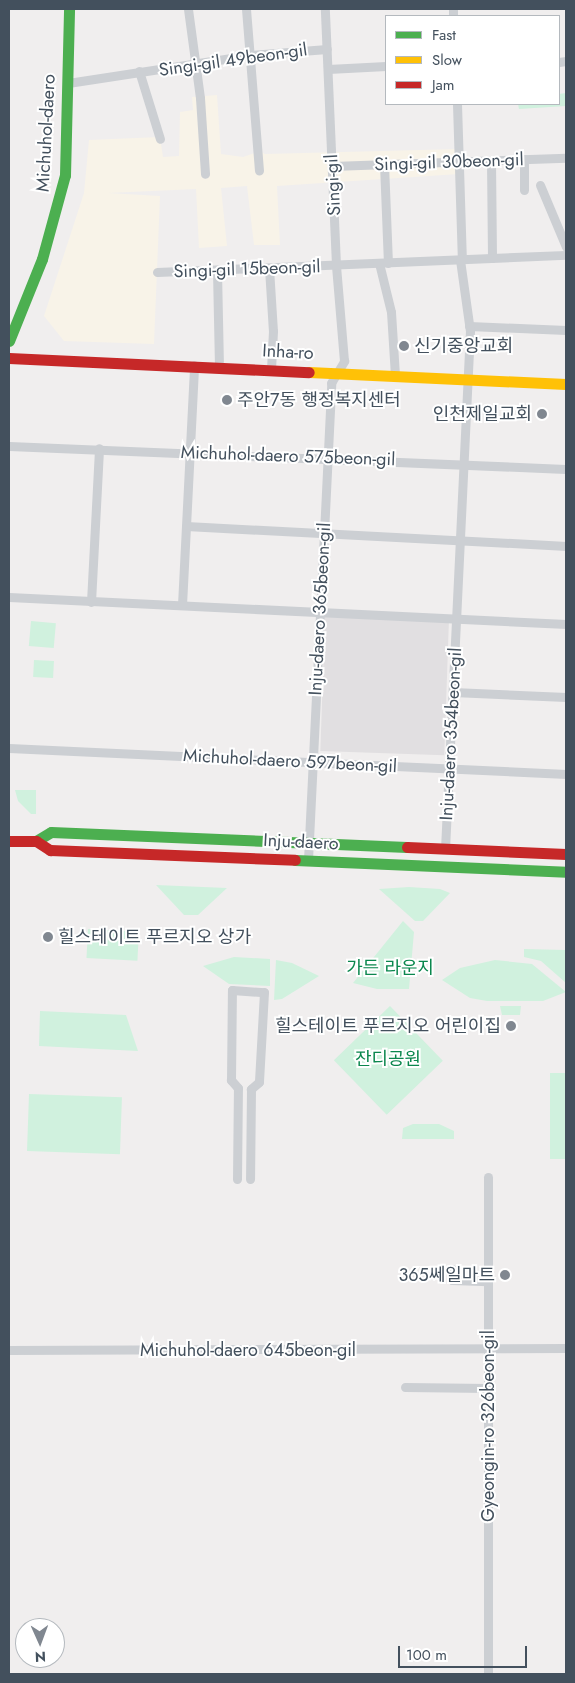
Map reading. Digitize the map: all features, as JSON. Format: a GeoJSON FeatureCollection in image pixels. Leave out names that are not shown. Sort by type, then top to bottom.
{"type":"FeatureCollection","features":[{"type":"Feature","properties":{"kind":"main road","name":"Michuhol-daero"},"geometry":{"type":"LineString","coordinates":[[9,341],[42,259],[61,197],[68,83],[68,9]]}},
{"type":"Feature","properties":{"kind":"main road","name":"Inha-ro"},"geometry":{"type":"LineString","coordinates":[[9,358],[271,368],[566,384]]}},
{"type":"Feature","properties":{"kind":"main road","name":"Inju-daero"},"geometry":{"type":"LineString","coordinates":[[9,841],[36,841],[51,832],[566,854]]}},
{"type":"Feature","properties":{"kind":"main road","name":"Inju-daero"},"geometry":{"type":"LineString","coordinates":[[36,841],[50,850],[566,872]]}},
{"type":"Feature","properties":{"kind":"street"},"geometry":{"type":"LineString","coordinates":[[188,9],[196,65],[205,174]]}},
{"type":"Feature","properties":{"kind":"street"},"geometry":{"type":"LineString","coordinates":[[246,9],[259,170]]}},
{"type":"Feature","properties":{"kind":"street","name":"Singi-gil"},"geometry":{"type":"LineString","coordinates":[[325,9],[336,265],[344,361]]}},
{"type":"Feature","properties":{"kind":"street","name":"Singi-gil 49beon-gil"},"geometry":{"type":"LineString","coordinates":[[68,83],[139,71],[196,65],[251,55],[327,49]]}},
{"type":"Feature","properties":{"kind":"street"},"geometry":{"type":"LineString","coordinates":[[328,69],[385,66]]}},
{"type":"Feature","properties":{"kind":"street"},"geometry":{"type":"LineString","coordinates":[[139,71],[160,138]]}},
{"type":"Feature","properties":{"kind":"street","name":"Inju-daero 354beon-gil"},"geometry":{"type":"LineString","coordinates":[[445,849],[469,326],[461,260],[457,105]]}},
{"type":"Feature","properties":{"kind":"street","name":"Singi-gil 30beon-gil"},"geometry":{"type":"LineString","coordinates":[[332,166],[566,158]]}},
{"type":"Feature","properties":{"kind":"street"},"geometry":{"type":"LineString","coordinates":[[524,159],[524,190]]}},
{"type":"Feature","properties":{"kind":"street"},"geometry":{"type":"LineString","coordinates":[[491,161],[492,258]]}},
{"type":"Feature","properties":{"kind":"street"},"geometry":{"type":"LineString","coordinates":[[384,164],[383,263],[394,334],[395,376]]}},
{"type":"Feature","properties":{"kind":"street"},"geometry":{"type":"LineString","coordinates":[[540,185],[566,246]]}},
{"type":"Feature","properties":{"kind":"street","name":"Singi-gil 15beon-gil"},"geometry":{"type":"LineString","coordinates":[[157,272],[218,271],[566,255]]}},
{"type":"Feature","properties":{"kind":"street"},"geometry":{"type":"LineString","coordinates":[[269,268],[273,331],[271,368]]}},
{"type":"Feature","properties":{"kind":"street"},"geometry":{"type":"LineString","coordinates":[[218,271],[219,366]]}},
{"type":"Feature","properties":{"kind":"street"},"geometry":{"type":"LineString","coordinates":[[469,326],[566,330]]}},
{"type":"Feature","properties":{"kind":"street","name":"Inju-daero 365beon-gil"},"geometry":{"type":"LineString","coordinates":[[308,860],[331,383],[344,361]]}},
{"type":"Feature","properties":{"kind":"street"},"geometry":{"type":"LineString","coordinates":[[182,605],[194,365]]}},
{"type":"Feature","properties":{"kind":"street","name":"Michuhol-daero 575beon-gil"},"geometry":{"type":"LineString","coordinates":[[9,446],[327,456],[464,465],[566,469]]}},
{"type":"Feature","properties":{"kind":"street"},"geometry":{"type":"LineString","coordinates":[[91,602],[99,448]]}},
{"type":"Feature","properties":{"kind":"street"},"geometry":{"type":"LineString","coordinates":[[186,526],[566,546]]}},
{"type":"Feature","properties":{"kind":"street"},"geometry":{"type":"LineString","coordinates":[[9,597],[566,624]]}},
{"type":"Feature","properties":{"kind":"street"},"geometry":{"type":"LineString","coordinates":[[453,692],[566,697]]}},
{"type":"Feature","properties":{"kind":"street","name":"Michuhol-daero 597beon-gil"},"geometry":{"type":"LineString","coordinates":[[11,748],[566,774]]}},
{"type":"Feature","properties":{"kind":"street"},"geometry":{"type":"LineString","coordinates":[[237,1179],[238,1088],[231,1080],[232,990],[264,992],[259,1082],[251,1089],[250,1179]]}},
{"type":"Feature","properties":{"kind":"street","name":"Gyeongin-ro 326beon-gil"},"geometry":{"type":"LineString","coordinates":[[488,1177],[488,1674]]}},
{"type":"Feature","properties":{"kind":"street"},"geometry":{"type":"LineString","coordinates":[[452,1270],[452,1280],[488,1281]]}},
{"type":"Feature","properties":{"kind":"street","name":"Michuhol-daero 645beon-gil"},"geometry":{"type":"LineString","coordinates":[[9,1350],[566,1348]]}},
{"type":"Feature","properties":{"kind":"street"},"geometry":{"type":"LineString","coordinates":[[405,1387],[488,1388]]}},
{"type":"Feature","properties":{"kind":"shaded area"},"geometry":{"type":"Polygon","coordinates":[[[217,95],[221,154],[243,157],[260,151],[265,154],[459,149],[459,174],[277,186],[280,245],[254,245],[247,186],[221,188],[227,246],[199,248],[196,189],[108,193],[160,196],[154,344],[64,341],[44,316],[84,193],[89,140],[160,137],[163,157],[179,156],[180,112],[193,110],[192,97],[217,95]]]}},
{"type":"Feature","properties":{"kind":"shaded area"},"geometry":{"type":"Polygon","coordinates":[[[325,617],[449,621],[444,755],[320,751],[325,617]]]}},
{"type":"Feature","properties":{"kind":"green space"},"geometry":{"type":"Polygon","coordinates":[[[566,93],[566,106],[519,109],[518,105],[560,105],[560,94],[566,93]]]}},
{"type":"Feature","properties":{"kind":"green space"},"geometry":{"type":"Polygon","coordinates":[[[31,621],[56,623],[54,648],[29,646],[31,621]]]}},
{"type":"Feature","properties":{"kind":"green space"},"geometry":{"type":"Polygon","coordinates":[[[34,660],[54,661],[53,678],[33,677],[34,660]]]}},
{"type":"Feature","properties":{"kind":"green space"},"geometry":{"type":"Polygon","coordinates":[[[15,790],[36,790],[36,814],[31,814],[18,801],[15,790]]]}},
{"type":"Feature","properties":{"kind":"green space"},"geometry":{"type":"Polygon","coordinates":[[[156,885],[227,888],[198,915],[184,915],[156,885]]]}},
{"type":"Feature","properties":{"kind":"green space"},"geometry":{"type":"Polygon","coordinates":[[[409,887],[440,889],[450,893],[423,921],[415,921],[379,889],[409,887]]]}},
{"type":"Feature","properties":{"kind":"green space","name":"가든 라운지"},"geometry":{"type":"Polygon","coordinates":[[[403,921],[414,932],[409,989],[377,989],[353,983],[403,921]]]}},
{"type":"Feature","properties":{"kind":"green space"},"geometry":{"type":"Polygon","coordinates":[[[88,929],[139,932],[137,961],[86,958],[88,929]]]}},
{"type":"Feature","properties":{"kind":"green space"},"geometry":{"type":"Polygon","coordinates":[[[524,949],[566,950],[566,983],[541,961],[524,957],[524,949]]]}},
{"type":"Feature","properties":{"kind":"green space"},"geometry":{"type":"Polygon","coordinates":[[[234,957],[270,959],[270,986],[229,984],[203,966],[234,957]]]}},
{"type":"Feature","properties":{"kind":"green space"},"geometry":{"type":"Polygon","coordinates":[[[276,960],[292,963],[319,976],[282,999],[274,1000],[276,960]]]}},
{"type":"Feature","properties":{"kind":"green space"},"geometry":{"type":"Polygon","coordinates":[[[495,960],[532,964],[566,992],[543,1001],[487,1001],[470,998],[442,980],[460,968],[495,960]]]}},
{"type":"Feature","properties":{"kind":"green space","name":"잔디공원"},"geometry":{"type":"Polygon","coordinates":[[[390,1006],[443,1061],[387,1115],[334,1060],[390,1006]]]}},
{"type":"Feature","properties":{"kind":"green space"},"geometry":{"type":"Polygon","coordinates":[[[500,1006],[521,1006],[520,1015],[502,1015],[500,1006]]]}},
{"type":"Feature","properties":{"kind":"green space"},"geometry":{"type":"Polygon","coordinates":[[[40,1011],[126,1015],[138,1051],[39,1046],[40,1011]]]}},
{"type":"Feature","properties":{"kind":"green space"},"geometry":{"type":"Polygon","coordinates":[[[550,1073],[566,1073],[566,1159],[550,1159],[550,1073]]]}},
{"type":"Feature","properties":{"kind":"green space"},"geometry":{"type":"Polygon","coordinates":[[[29,1094],[122,1097],[120,1154],[27,1151],[29,1094]]]}},
{"type":"Feature","properties":{"kind":"green space"},"geometry":{"type":"Polygon","coordinates":[[[413,1124],[439,1124],[454,1131],[454,1139],[402,1139],[403,1128],[413,1124]]]}},
{"type":"Feature","properties":{"kind":"traffic: fast"},"geometry":{"type":"LineString","coordinates":[[9,341],[42,259],[65,175],[69,9]]}},
{"type":"Feature","properties":{"kind":"traffic: fast"},"geometry":{"type":"LineString","coordinates":[[36,841],[51,832],[407,847]]}},
{"type":"Feature","properties":{"kind":"traffic: fast"},"geometry":{"type":"LineString","coordinates":[[295,860],[566,872]]}},
{"type":"Feature","properties":{"kind":"traffic: slow"},"geometry":{"type":"LineString","coordinates":[[309,372],[566,384]]}},
{"type":"Feature","properties":{"kind":"traffic: jam"},"geometry":{"type":"LineString","coordinates":[[9,358],[309,372]]}},
{"type":"Feature","properties":{"kind":"traffic: jam"},"geometry":{"type":"LineString","coordinates":[[9,841],[36,841],[50,850],[295,860]]}},
{"type":"Feature","properties":{"kind":"traffic: jam"},"geometry":{"type":"LineString","coordinates":[[407,847],[566,854]]}},
{"type":"Feature","properties":{"kind":"place","name":"신기중앙교회"},"geometry":{"type":"Point","coordinates":[404,346]}},
{"type":"Feature","properties":{"kind":"place","name":"주안7동 행정복지센터"},"geometry":{"type":"Point","coordinates":[227,400]}},
{"type":"Feature","properties":{"kind":"place","name":"인천제일교회"},"geometry":{"type":"Point","coordinates":[542,414]}},
{"type":"Feature","properties":{"kind":"place","name":"힐스테이트 푸르지오 상가"},"geometry":{"type":"Point","coordinates":[48,937]}},
{"type":"Feature","properties":{"kind":"place","name":"힐스테이트 푸르지오 어린이집"},"geometry":{"type":"Point","coordinates":[511,1026]}},
{"type":"Feature","properties":{"kind":"place","name":"365쎄일마트"},"geometry":{"type":"Point","coordinates":[505,1275]}}]}
